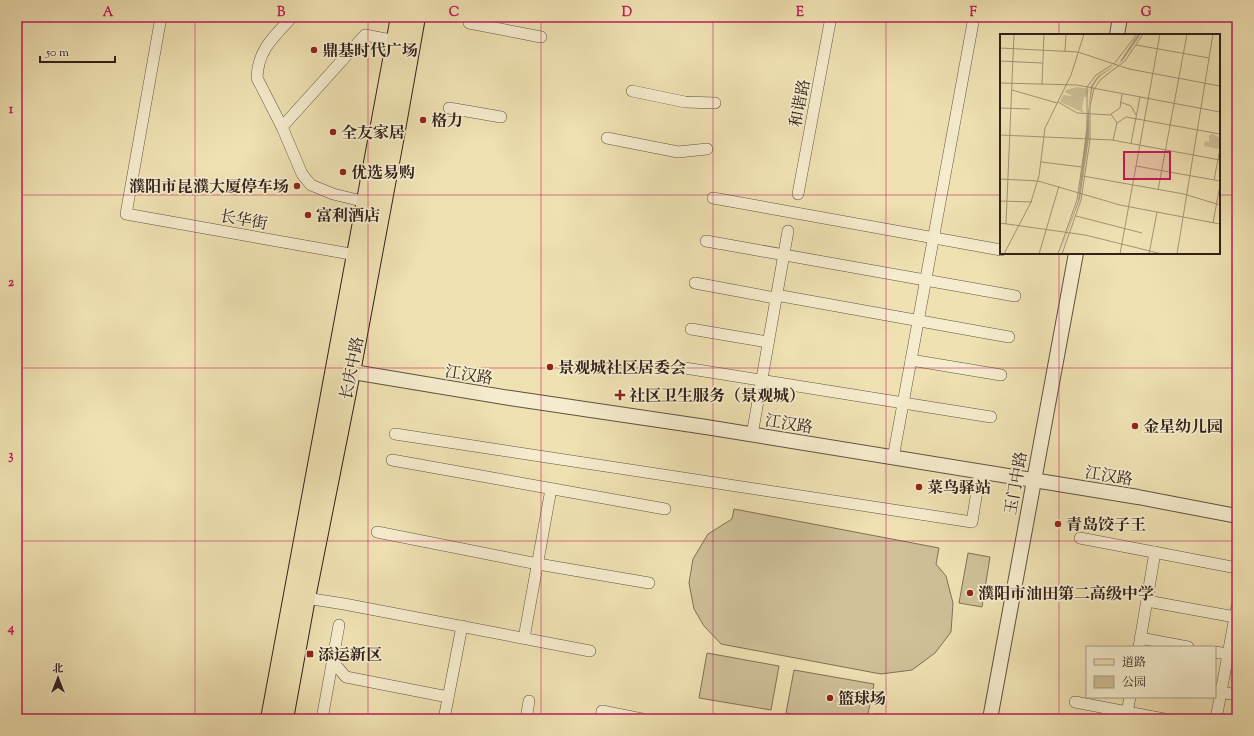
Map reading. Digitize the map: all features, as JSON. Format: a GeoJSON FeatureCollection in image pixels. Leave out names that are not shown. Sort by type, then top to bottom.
{"type":"FeatureCollection","features":[{"type":"Feature","properties":{"kind":"main road","name":"长庆中路"},"geometry":{"type":"LineString","coordinates":[[270,719],[343,371],[391,157],[403,42],[400,17]]}},
{"type":"Feature","properties":{"kind":"main road","name":"长庆中路"},"geometry":{"type":"LineString","coordinates":[[284,719],[306,598],[343,371],[356,255],[366,202],[403,42],[416,17]]}},
{"type":"Feature","properties":{"kind":"street","name":"长华街"},"geometry":{"type":"LineString","coordinates":[[161,17],[126,214],[356,255]]}},
{"type":"Feature","properties":{"kind":"street"},"geometry":{"type":"LineString","coordinates":[[292,17],[262,52],[257,70],[257,78],[282,127],[302,174],[311,185],[333,194],[366,202]]}},
{"type":"Feature","properties":{"kind":"street","name":"和谐路"},"geometry":{"type":"LineString","coordinates":[[798,194],[832,17]]}},
{"type":"Feature","properties":{"kind":"street"},"geometry":{"type":"LineString","coordinates":[[893,458],[974,17]]}},
{"type":"Feature","properties":{"kind":"street"},"geometry":{"type":"LineString","coordinates":[[1117,34],[1120,17]]}},
{"type":"Feature","properties":{"kind":"street"},"geometry":{"type":"LineString","coordinates":[[469,23],[541,37]]}},
{"type":"Feature","properties":{"kind":"street"},"geometry":{"type":"LineString","coordinates":[[282,127],[365,35],[403,42]]}},
{"type":"Feature","properties":{"kind":"street"},"geometry":{"type":"LineString","coordinates":[[632,91],[685,102],[715,103]]}},
{"type":"Feature","properties":{"kind":"street"},"geometry":{"type":"LineString","coordinates":[[449,108],[501,116]]}},
{"type":"Feature","properties":{"kind":"street"},"geometry":{"type":"LineString","coordinates":[[607,138],[678,152],[707,149]]}},
{"type":"Feature","properties":{"kind":"street"},"geometry":{"type":"LineString","coordinates":[[712,198],[1000,250]]}},
{"type":"Feature","properties":{"kind":"street"},"geometry":{"type":"LineString","coordinates":[[752,434],[788,231]]}},
{"type":"Feature","properties":{"kind":"street"},"geometry":{"type":"LineString","coordinates":[[706,241],[1015,296]]}},
{"type":"Feature","properties":{"kind":"street","name":"玉门中路"},"geometry":{"type":"LineString","coordinates":[[990,719],[1076,254]]}},
{"type":"Feature","properties":{"kind":"street"},"geometry":{"type":"LineString","coordinates":[[695,283],[918,320],[1009,337]]}},
{"type":"Feature","properties":{"kind":"street"},"geometry":{"type":"LineString","coordinates":[[691,329],[768,342]]}},
{"type":"Feature","properties":{"kind":"street"},"geometry":{"type":"LineString","coordinates":[[911,360],[1001,375]]}},
{"type":"Feature","properties":{"kind":"street"},"geometry":{"type":"LineString","coordinates":[[685,368],[991,417]]}},
{"type":"Feature","properties":{"kind":"street","name":"江汉路"},"geometry":{"type":"LineString","coordinates":[[343,371],[510,398],[752,434],[1138,497],[1237,516]]}},
{"type":"Feature","properties":{"kind":"street"},"geometry":{"type":"LineString","coordinates":[[395,434],[972,522],[980,472]]}},
{"type":"Feature","properties":{"kind":"street"},"geometry":{"type":"LineString","coordinates":[[392,460],[665,509]]}},
{"type":"Feature","properties":{"kind":"street"},"geometry":{"type":"LineString","coordinates":[[524,638],[551,489]]}},
{"type":"Feature","properties":{"kind":"street"},"geometry":{"type":"LineString","coordinates":[[377,532],[538,564],[649,583]]}},
{"type":"Feature","properties":{"kind":"street"},"geometry":{"type":"LineString","coordinates":[[1080,538],[1237,568]]}},
{"type":"Feature","properties":{"kind":"street"},"geometry":{"type":"LineString","coordinates":[[1155,552],[1140,643],[1176,646]]}},
{"type":"Feature","properties":{"kind":"street"},"geometry":{"type":"LineString","coordinates":[[306,598],[590,651]]}},
{"type":"Feature","properties":{"kind":"street"},"geometry":{"type":"LineString","coordinates":[[1147,601],[1236,612],[1228,654],[1218,692],[1216,719]]}},
{"type":"Feature","properties":{"kind":"street"},"geometry":{"type":"LineString","coordinates":[[322,719],[339,625]]}},
{"type":"Feature","properties":{"kind":"street"},"geometry":{"type":"LineString","coordinates":[[444,719],[462,626]]}},
{"type":"Feature","properties":{"kind":"street"},"geometry":{"type":"LineString","coordinates":[[1216,652],[1228,654]]}},
{"type":"Feature","properties":{"kind":"street"},"geometry":{"type":"LineString","coordinates":[[333,662],[346,677],[448,697]]}},
{"type":"Feature","properties":{"kind":"street"},"geometry":{"type":"LineString","coordinates":[[1218,692],[1237,695]]}},
{"type":"Feature","properties":{"kind":"street"},"geometry":{"type":"LineString","coordinates":[[1127,712],[1130,698]]}},
{"type":"Feature","properties":{"kind":"street"},"geometry":{"type":"LineString","coordinates":[[526,719],[529,701]]}},
{"type":"Feature","properties":{"kind":"street"},"geometry":{"type":"LineString","coordinates":[[1075,702],[1164,719]]}},
{"type":"Feature","properties":{"kind":"street"},"geometry":{"type":"LineString","coordinates":[[601,719],[602,711],[642,719]]}},
{"type":"Feature","properties":{"kind":"green space"},"geometry":{"type":"Polygon","coordinates":[[[734,509],[939,548],[936,564],[946,576],[953,603],[951,632],[935,653],[912,670],[881,674],[721,644],[704,626],[694,609],[689,583],[693,559],[708,534],[732,519],[734,509]]]}},
{"type":"Feature","properties":{"kind":"green space"},"geometry":{"type":"Polygon","coordinates":[[[968,553],[990,557],[982,607],[959,603],[968,553]]]}},
{"type":"Feature","properties":{"kind":"green space"},"geometry":{"type":"Polygon","coordinates":[[[707,653],[779,666],[771,710],[699,698],[707,653]]]}},
{"type":"Feature","properties":{"kind":"green space","name":"篮球场"},"geometry":{"type":"Polygon","coordinates":[[[794,670],[874,684],[867,719],[820,719],[786,713],[794,670]]]}},
{"type":"Feature","properties":{"kind":"place","name":"鼎基时代广场"},"geometry":{"type":"Point","coordinates":[314,50]}},
{"type":"Feature","properties":{"kind":"place","name":"格力"},"geometry":{"type":"Point","coordinates":[423,120]}},
{"type":"Feature","properties":{"kind":"place","name":"全友家居"},"geometry":{"type":"Point","coordinates":[333,132]}},
{"type":"Feature","properties":{"kind":"place","name":"优选易购"},"geometry":{"type":"Point","coordinates":[343,172]}},
{"type":"Feature","properties":{"kind":"place","name":"濮阳市昆濮大厦停车场"},"geometry":{"type":"Point","coordinates":[297,186]}},
{"type":"Feature","properties":{"kind":"place","name":"富利酒店"},"geometry":{"type":"Point","coordinates":[308,215]}},
{"type":"Feature","properties":{"kind":"place","name":"景观城社区居委会"},"geometry":{"type":"Point","coordinates":[550,367]}},
{"type":"Feature","properties":{"kind":"place","name":"社区卫生服务（景观城）"},"geometry":{"type":"Point","coordinates":[620,395]}},
{"type":"Feature","properties":{"kind":"place","name":"金星幼儿园"},"geometry":{"type":"Point","coordinates":[1135,426]}},
{"type":"Feature","properties":{"kind":"place","name":"菜鸟驿站"},"geometry":{"type":"Point","coordinates":[919,487]}},
{"type":"Feature","properties":{"kind":"place","name":"青岛饺子王"},"geometry":{"type":"Point","coordinates":[1058,524]}},
{"type":"Feature","properties":{"kind":"place","name":"濮阳市油田第二高级中学"},"geometry":{"type":"Point","coordinates":[970,593]}},
{"type":"Feature","properties":{"kind":"place","name":"添运新区"},"geometry":{"type":"Point","coordinates":[310,654]}},
{"type":"Feature","properties":{"kind":"place","name":"篮球场"},"geometry":{"type":"Point","coordinates":[830,698]}}]}
